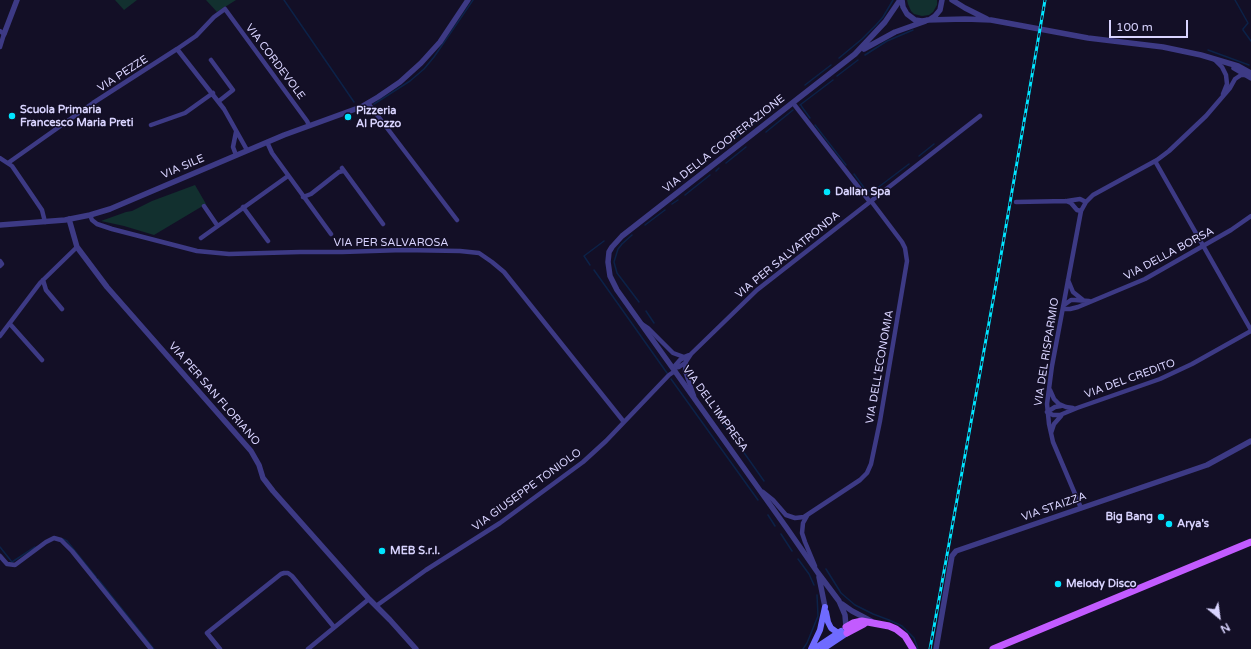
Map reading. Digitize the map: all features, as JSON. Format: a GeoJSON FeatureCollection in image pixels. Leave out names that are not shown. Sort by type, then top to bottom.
{"type":"FeatureCollection","features":[{"type":"Feature","properties":{"kind":"main road"},"geometry":{"type":"LineString","coordinates":[[993,649],[1251,542]]}},
{"type":"Feature","properties":{"kind":"main road"},"geometry":{"type":"LineString","coordinates":[[825,607],[828,624],[834,630],[843,632]]}},
{"type":"Feature","properties":{"kind":"main road"},"geometry":{"type":"LineString","coordinates":[[811,649],[820,630],[825,607]]}},
{"type":"Feature","properties":{"kind":"main road"},"geometry":{"type":"LineString","coordinates":[[814,649],[843,632],[873,622],[900,631],[908,639],[913,649]]}},
{"type":"Feature","properties":{"kind":"main road"},"geometry":{"type":"LineString","coordinates":[[818,649],[843,632]]}},
{"type":"Feature","properties":{"kind":"main road"},"geometry":{"type":"LineString","coordinates":[[823,649],[843,632]]}},
{"type":"Feature","properties":{"kind":"street"},"geometry":{"type":"LineString","coordinates":[[0,47],[2,33],[17,0]]}},
{"type":"Feature","properties":{"kind":"street","name":"VIA SILE"},"geometry":{"type":"LineString","coordinates":[[0,226],[45,222],[90,215],[129,201],[309,125],[368,103],[400,82],[425,60],[444,36],[468,0]]}},
{"type":"Feature","properties":{"kind":"street"},"geometry":{"type":"LineString","coordinates":[[901,0],[905,11],[909,16],[919,21],[965,19],[991,20],[1088,38],[1163,47],[1191,52],[1213,59],[1244,69],[1250,75]]}},
{"type":"Feature","properties":{"kind":"street","name":"VIA DELLA COOPERAZIONE"},"geometry":{"type":"LineString","coordinates":[[609,252],[622,236],[855,54],[885,22],[901,0]]}},
{"type":"Feature","properties":{"kind":"street"},"geometry":{"type":"LineString","coordinates":[[927,21],[938,13],[942,6],[942,0]]}},
{"type":"Feature","properties":{"kind":"street"},"geometry":{"type":"LineString","coordinates":[[952,0],[991,20]]}},
{"type":"Feature","properties":{"kind":"street","name":"VIA PEZZE"},"geometry":{"type":"LineString","coordinates":[[8,163],[93,103],[196,36],[214,17],[225,9]]}},
{"type":"Feature","properties":{"kind":"street","name":"VIA CORDEVOLE"},"geometry":{"type":"LineString","coordinates":[[225,9],[309,125]]}},
{"type":"Feature","properties":{"kind":"street","name":"VIA DELLA COOPERAZIONE"},"geometry":{"type":"LineString","coordinates":[[855,54],[892,34],[927,21]]}},
{"type":"Feature","properties":{"kind":"street"},"geometry":{"type":"LineString","coordinates":[[177,49],[219,101],[247,150]]}},
{"type":"Feature","properties":{"kind":"street"},"geometry":{"type":"LineString","coordinates":[[1213,59],[1222,67],[1226,76],[1226,85],[1222,97]]}},
{"type":"Feature","properties":{"kind":"street"},"geometry":{"type":"LineString","coordinates":[[211,60],[233,90],[219,101]]}},
{"type":"Feature","properties":{"kind":"street"},"geometry":{"type":"LineString","coordinates":[[1219,61],[1250,75]]}},
{"type":"Feature","properties":{"kind":"street"},"geometry":{"type":"LineString","coordinates":[[1244,69],[1251,67]]}},
{"type":"Feature","properties":{"kind":"street"},"geometry":{"type":"LineString","coordinates":[[1065,201],[1071,203],[1076,210],[1081,211],[1086,202],[1096,193],[1169,151],[1200,122],[1230,88],[1235,79],[1241,75],[1250,75]]}},
{"type":"Feature","properties":{"kind":"street"},"geometry":{"type":"LineString","coordinates":[[151,125],[185,113],[213,93]]}},
{"type":"Feature","properties":{"kind":"street"},"geometry":{"type":"LineString","coordinates":[[368,103],[457,220]]}},
{"type":"Feature","properties":{"kind":"street","name":"VIA DELL'ECONOMIA"},"geometry":{"type":"LineString","coordinates":[[793,103],[902,242],[905,248],[907,260],[870,468],[863,477],[807,516]]}},
{"type":"Feature","properties":{"kind":"street","name":"VIA PER SALVATRONDA"},"geometry":{"type":"LineString","coordinates":[[674,369],[681,366],[687,358],[751,295],[980,116]]}},
{"type":"Feature","properties":{"kind":"street"},"geometry":{"type":"LineString","coordinates":[[236,130],[233,147],[236,155]]}},
{"type":"Feature","properties":{"kind":"street"},"geometry":{"type":"LineString","coordinates":[[267,142],[272,153],[288,176],[332,234]]}},
{"type":"Feature","properties":{"kind":"street"},"geometry":{"type":"LineString","coordinates":[[0,158],[12,166],[42,210],[45,222]]}},
{"type":"Feature","properties":{"kind":"street"},"geometry":{"type":"LineString","coordinates":[[1154,161],[1251,330]]}},
{"type":"Feature","properties":{"kind":"street"},"geometry":{"type":"LineString","coordinates":[[304,197],[311,194],[342,170],[383,224]]}},
{"type":"Feature","properties":{"kind":"street"},"geometry":{"type":"LineString","coordinates":[[201,238],[288,176]]}},
{"type":"Feature","properties":{"kind":"street"},"geometry":{"type":"LineString","coordinates":[[1016,202],[1065,201],[1080,199],[1086,202]]}},
{"type":"Feature","properties":{"kind":"street"},"geometry":{"type":"LineString","coordinates":[[204,206],[217,226]]}},
{"type":"Feature","properties":{"kind":"street"},"geometry":{"type":"LineString","coordinates":[[243,207],[268,241]]}},
{"type":"Feature","properties":{"kind":"street","name":"VIA DEL RISPARMIO"},"geometry":{"type":"LineString","coordinates":[[1080,508],[1051,435],[1047,412],[1049,386],[1081,211]]}},
{"type":"Feature","properties":{"kind":"street","name":"VIA PER SALVAROSA"},"geometry":{"type":"LineString","coordinates":[[90,215],[92,220],[97,224],[197,251],[229,254],[403,250],[460,251],[479,253],[504,272],[624,422]]}},
{"type":"Feature","properties":{"kind":"street","name":"VIA DELLA BORSA"},"geometry":{"type":"LineString","coordinates":[[1063,307],[1076,307],[1119,291],[1145,279],[1232,230],[1251,216]]}},
{"type":"Feature","properties":{"kind":"street","name":"VIA PER SAN FLORIANO"},"geometry":{"type":"LineString","coordinates":[[69,219],[77,247],[117,299],[250,451],[259,465],[263,478],[268,485],[369,599],[416,649]]}},
{"type":"Feature","properties":{"kind":"street"},"geometry":{"type":"LineString","coordinates":[[0,336],[43,280],[77,247]]}},
{"type":"Feature","properties":{"kind":"street","name":"VIA DELL'IMPRESA"},"geometry":{"type":"LineString","coordinates":[[609,252],[608,265],[610,278],[617,290],[839,601],[846,616],[843,632]]}},
{"type":"Feature","properties":{"kind":"street"},"geometry":{"type":"LineString","coordinates":[[0,261],[2,264],[0,266]]}},
{"type":"Feature","properties":{"kind":"street"},"geometry":{"type":"LineString","coordinates":[[1068,277],[1073,292],[1083,300]]}},
{"type":"Feature","properties":{"kind":"street"},"geometry":{"type":"LineString","coordinates":[[43,280],[46,290],[62,309]]}},
{"type":"Feature","properties":{"kind":"street","name":"VIA DELLA BORSA"},"geometry":{"type":"LineString","coordinates":[[1063,307],[1072,300],[1092,300]]}},
{"type":"Feature","properties":{"kind":"street"},"geometry":{"type":"LineString","coordinates":[[10,324],[42,360]]}},
{"type":"Feature","properties":{"kind":"street"},"geometry":{"type":"LineString","coordinates":[[642,324],[672,352],[687,358],[685,371],[695,400]]}},
{"type":"Feature","properties":{"kind":"street","name":"VIA DEL CREDITO"},"geometry":{"type":"LineString","coordinates":[[1047,412],[1054,416],[1062,414],[1173,374],[1251,330]]}},
{"type":"Feature","properties":{"kind":"street","name":"VIA GIUSEPPE TONIOLO"},"geometry":{"type":"LineString","coordinates":[[376,606],[426,570],[471,542],[532,500],[583,462],[606,441],[674,369]]}},
{"type":"Feature","properties":{"kind":"street"},"geometry":{"type":"LineString","coordinates":[[1049,386],[1054,399],[1061,406]]}},
{"type":"Feature","properties":{"kind":"street"},"geometry":{"type":"LineString","coordinates":[[1047,412],[1057,406],[1061,406]]}},
{"type":"Feature","properties":{"kind":"street","name":"VIA DEL CREDITO"},"geometry":{"type":"LineString","coordinates":[[1061,406],[1077,408]]}},
{"type":"Feature","properties":{"kind":"street"},"geometry":{"type":"LineString","coordinates":[[1051,435],[1054,424],[1062,414]]}},
{"type":"Feature","properties":{"kind":"street","name":"VIA STAIZZA"},"geometry":{"type":"LineString","coordinates":[[936,649],[952,556],[954,552],[1207,465],[1251,441]]}},
{"type":"Feature","properties":{"kind":"street"},"geometry":{"type":"LineString","coordinates":[[759,489],[773,500],[786,515],[797,518],[807,516]]}},
{"type":"Feature","properties":{"kind":"street"},"geometry":{"type":"LineString","coordinates":[[807,516],[803,523],[802,532],[818,573]]}},
{"type":"Feature","properties":{"kind":"street"},"geometry":{"type":"LineString","coordinates":[[0,556],[7,564],[15,564],[46,542],[54,538],[61,540],[72,551],[151,649]]}},
{"type":"Feature","properties":{"kind":"street"},"geometry":{"type":"LineString","coordinates":[[220,649],[207,633],[284,573],[288,573],[292,576],[334,627]]}},
{"type":"Feature","properties":{"kind":"street","name":"VIA DELL'IMPRESA"},"geometry":{"type":"LineString","coordinates":[[818,573],[825,607]]}},
{"type":"Feature","properties":{"kind":"street"},"geometry":{"type":"LineString","coordinates":[[308,649],[369,599]]}},
{"type":"Feature","properties":{"kind":"street","name":"VIA DELL'IMPRESA"},"geometry":{"type":"LineString","coordinates":[[839,601],[852,611],[873,622]]}},
{"type":"Feature","properties":{"kind":"green space"},"geometry":{"type":"Polygon","coordinates":[[[115,0],[137,0],[124,10],[115,0]]]}},
{"type":"Feature","properties":{"kind":"green space"},"geometry":{"type":"Polygon","coordinates":[[[206,0],[236,0],[217,12],[206,0]]]}},
{"type":"Feature","properties":{"kind":"green space"},"geometry":{"type":"Polygon","coordinates":[[[907,0],[937,0],[937,5],[933,12],[929,15],[922,16],[914,14],[911,11],[907,0]]]}},
{"type":"Feature","properties":{"kind":"green space"},"geometry":{"type":"Polygon","coordinates":[[[195,185],[206,204],[154,235],[101,221],[132,211],[152,201],[195,185]]]}},
{"type":"Feature","properties":{"kind":"waterway"},"geometry":{"type":"LineString","coordinates":[[284,0],[354,102]]}},
{"type":"Feature","properties":{"kind":"waterway"},"geometry":{"type":"LineString","coordinates":[[374,104],[410,81],[424,69],[434,57],[473,0]]}},
{"type":"Feature","properties":{"kind":"waterway"},"geometry":{"type":"LineString","coordinates":[[839,58],[876,25],[883,17],[893,0]]}},
{"type":"Feature","properties":{"kind":"waterway"},"geometry":{"type":"LineString","coordinates":[[1235,0],[1248,23],[1243,30],[1251,41]]}},
{"type":"Feature","properties":{"kind":"waterway"},"geometry":{"type":"LineString","coordinates":[[865,55],[887,41],[913,30]]}},
{"type":"Feature","properties":{"kind":"waterway"},"geometry":{"type":"LineString","coordinates":[[1208,50],[1249,65]]}},
{"type":"Feature","properties":{"kind":"waterway"},"geometry":{"type":"LineString","coordinates":[[837,76],[858,60]]}},
{"type":"Feature","properties":{"kind":"waterway"},"geometry":{"type":"LineString","coordinates":[[805,85],[831,65]]}},
{"type":"Feature","properties":{"kind":"waterway"},"geometry":{"type":"LineString","coordinates":[[800,105],[833,80]]}},
{"type":"Feature","properties":{"kind":"waterway"},"geometry":{"type":"LineString","coordinates":[[723,148],[785,99]]}},
{"type":"Feature","properties":{"kind":"waterway"},"geometry":{"type":"LineString","coordinates":[[801,105],[810,118]]}},
{"type":"Feature","properties":{"kind":"waterway"},"geometry":{"type":"LineString","coordinates":[[766,132],[793,110]]}},
{"type":"Feature","properties":{"kind":"waterway"},"geometry":{"type":"LineString","coordinates":[[815,125],[846,165]]}},
{"type":"Feature","properties":{"kind":"waterway"},"geometry":{"type":"LineString","coordinates":[[919,156],[934,144]]}},
{"type":"Feature","properties":{"kind":"waterway"},"geometry":{"type":"LineString","coordinates":[[726,163],[746,147]]}},
{"type":"Feature","properties":{"kind":"waterway"},"geometry":{"type":"LineString","coordinates":[[854,174],[865,189],[872,192],[909,164]]}},
{"type":"Feature","properties":{"kind":"waterway"},"geometry":{"type":"LineString","coordinates":[[716,171],[719,168]]}},
{"type":"Feature","properties":{"kind":"waterway"},"geometry":{"type":"LineString","coordinates":[[685,195],[710,175]]}},
{"type":"Feature","properties":{"kind":"waterway"},"geometry":{"type":"LineString","coordinates":[[672,204],[678,200]]}},
{"type":"Feature","properties":{"kind":"waterway"},"geometry":{"type":"LineString","coordinates":[[645,225],[665,210]]}},
{"type":"Feature","properties":{"kind":"waterway"},"geometry":{"type":"LineString","coordinates":[[632,235],[618,249],[614,262],[617,273],[639,302]]}},
{"type":"Feature","properties":{"kind":"waterway"},"geometry":{"type":"LineString","coordinates":[[590,265],[584,256],[604,241]]}},
{"type":"Feature","properties":{"kind":"waterway"},"geometry":{"type":"LineString","coordinates":[[594,270],[667,373]]}},
{"type":"Feature","properties":{"kind":"waterway"},"geometry":{"type":"LineString","coordinates":[[646,311],[654,323]]}},
{"type":"Feature","properties":{"kind":"waterway"},"geometry":{"type":"LineString","coordinates":[[671,379],[758,500]]}},
{"type":"Feature","properties":{"kind":"waterway"},"geometry":{"type":"LineString","coordinates":[[697,388],[712,408]]}},
{"type":"Feature","properties":{"kind":"waterway"},"geometry":{"type":"LineString","coordinates":[[722,422],[728,430]]}},
{"type":"Feature","properties":{"kind":"waterway"},"geometry":{"type":"LineString","coordinates":[[740,447],[764,481]]}},
{"type":"Feature","properties":{"kind":"waterway"},"geometry":{"type":"LineString","coordinates":[[768,515],[775,526]]}},
{"type":"Feature","properties":{"kind":"waterway"},"geometry":{"type":"LineString","coordinates":[[781,534],[792,551]]}},
{"type":"Feature","properties":{"kind":"waterway"},"geometry":{"type":"LineString","coordinates":[[63,539],[67,541],[96,577]]}},
{"type":"Feature","properties":{"kind":"waterway"},"geometry":{"type":"LineString","coordinates":[[0,547],[12,562],[35,547]]}},
{"type":"Feature","properties":{"kind":"waterway"},"geometry":{"type":"LineString","coordinates":[[798,559],[809,574],[814,585]]}},
{"type":"Feature","properties":{"kind":"waterway"},"geometry":{"type":"LineString","coordinates":[[826,569],[841,593],[855,605],[902,626],[914,638],[918,649]]}},
{"type":"Feature","properties":{"kind":"waterway"},"geometry":{"type":"LineString","coordinates":[[98,579],[154,649]]}},
{"type":"Feature","properties":{"kind":"waterway"},"geometry":{"type":"LineString","coordinates":[[803,649],[818,616],[817,595]]}},
{"type":"Feature","properties":{"kind":"railway"},"geometry":{"type":"LineString","coordinates":[[930,649],[996,284],[1045,0]]}},
{"type":"Feature","properties":{"kind":"place","name":"Scuola Primaria Francesco Maria Preti"},"geometry":{"type":"Point","coordinates":[12,116]}},
{"type":"Feature","properties":{"kind":"place","name":"Pizzeria Al Pozzo"},"geometry":{"type":"Point","coordinates":[348,117]}},
{"type":"Feature","properties":{"kind":"place","name":"Dallan Spa"},"geometry":{"type":"Point","coordinates":[827,192]}},
{"type":"Feature","properties":{"kind":"place","name":"Big Bang"},"geometry":{"type":"Point","coordinates":[1161,517]}},
{"type":"Feature","properties":{"kind":"place","name":"Arya's"},"geometry":{"type":"Point","coordinates":[1169,524]}},
{"type":"Feature","properties":{"kind":"place","name":"MEB S.r.l."},"geometry":{"type":"Point","coordinates":[382,551]}},
{"type":"Feature","properties":{"kind":"place","name":"Melody Disco"},"geometry":{"type":"Point","coordinates":[1058,584]}}]}
